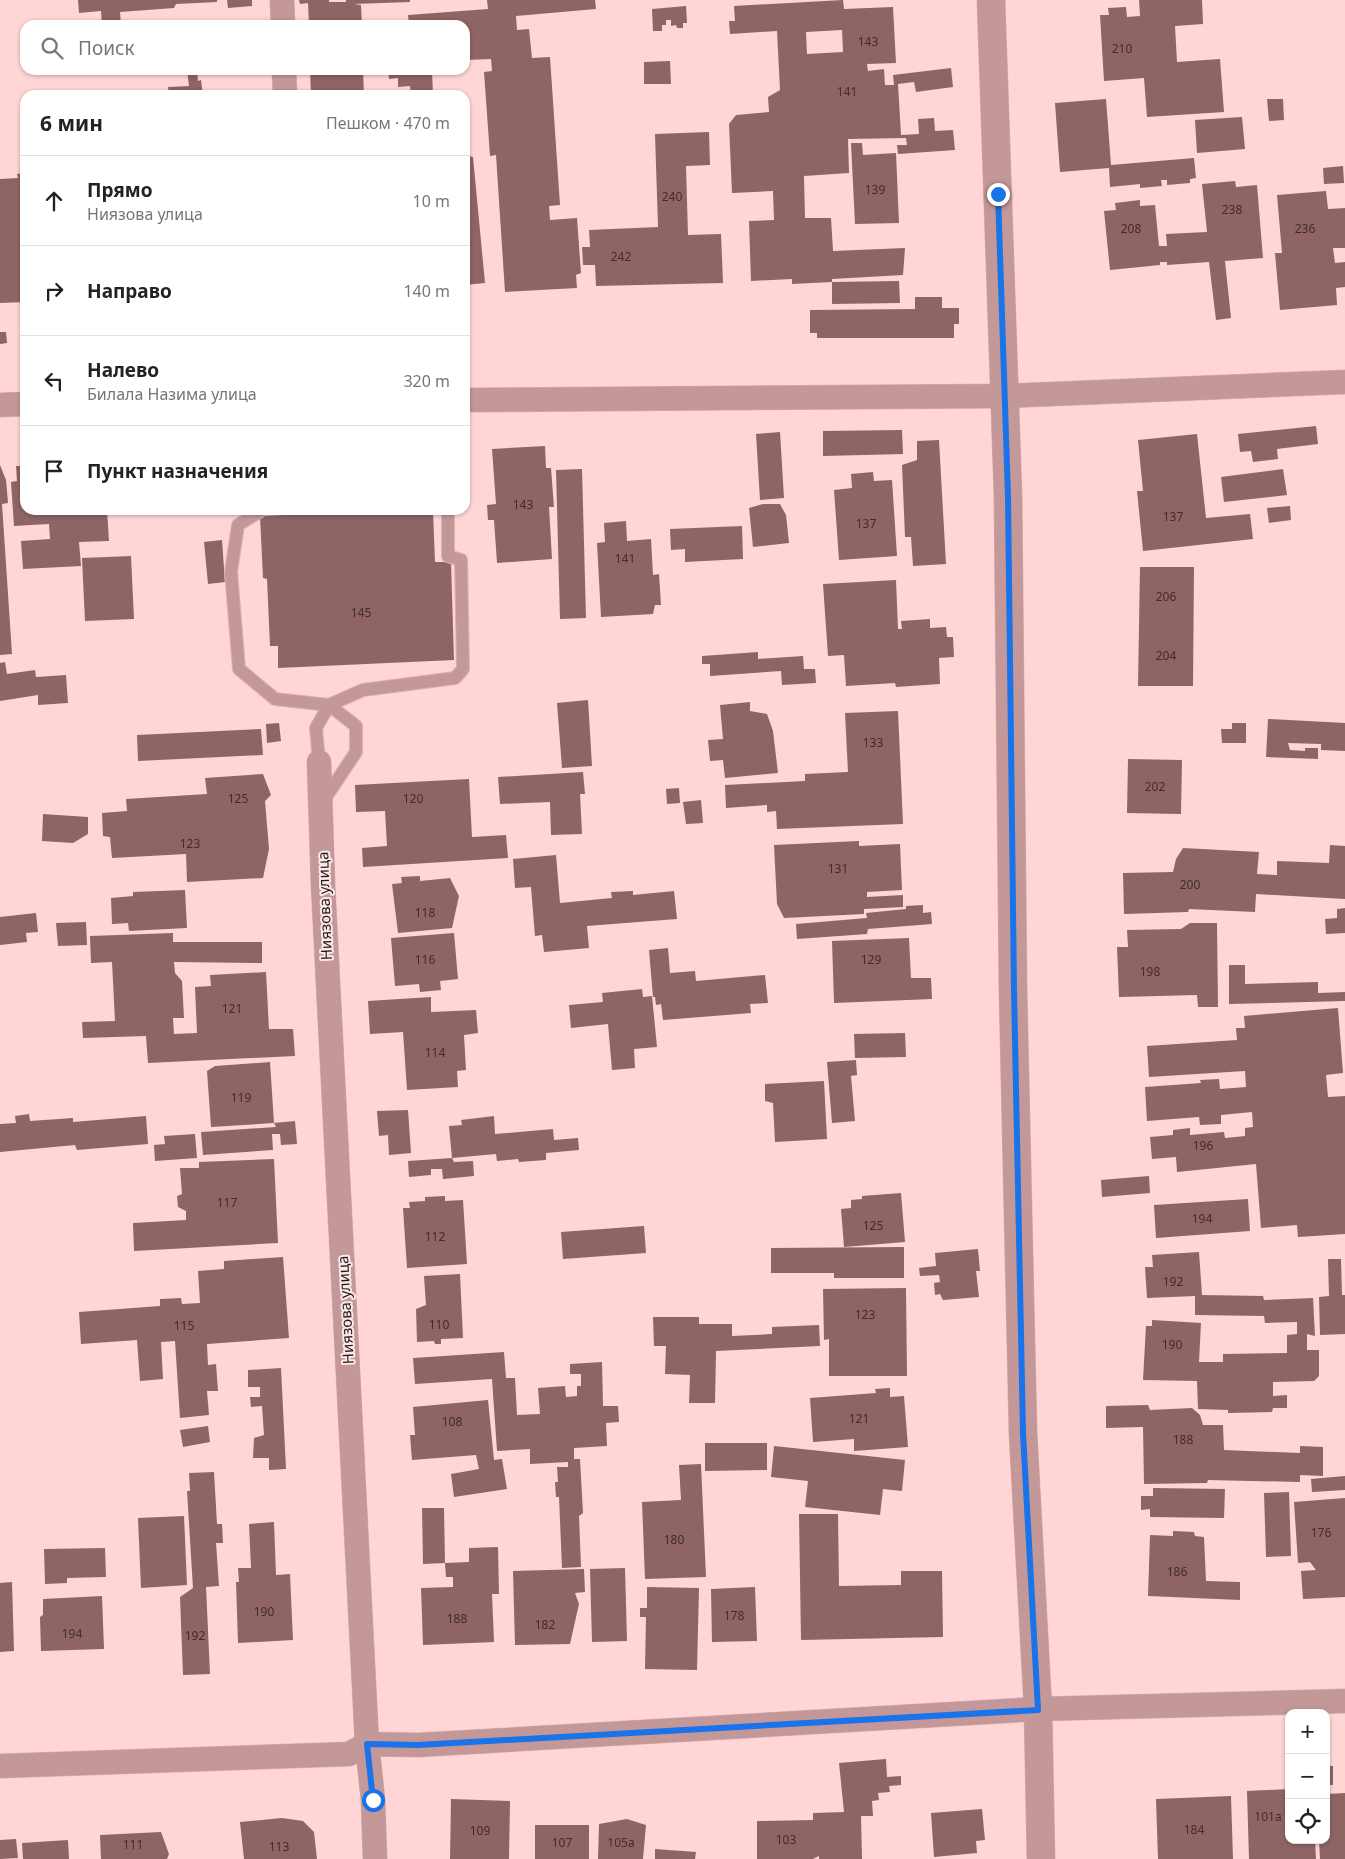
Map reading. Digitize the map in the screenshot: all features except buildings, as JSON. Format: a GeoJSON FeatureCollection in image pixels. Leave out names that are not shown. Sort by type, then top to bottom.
{"type":"FeatureCollection","features":[{"type":"Feature","properties":{"kind":"street"},"geometry":{"type":"LineString","coordinates":[[282,0],[283,20]]}},
{"type":"Feature","properties":{"kind":"street"},"geometry":{"type":"LineString","coordinates":[[991,0],[1004,396],[1023,1433],[1038,1710],[1041,1859]]}},
{"type":"Feature","properties":{"kind":"street"},"geometry":{"type":"LineString","coordinates":[[284,75],[285,90]]}},
{"type":"Feature","properties":{"kind":"street"},"geometry":{"type":"LineString","coordinates":[[470,400],[1004,396],[1345,382]]}},
{"type":"Feature","properties":{"kind":"street"},"geometry":{"type":"LineString","coordinates":[[0,405],[20,404]]}},
{"type":"Feature","properties":{"kind":"street","name":"Ниязова улица"},"geometry":{"type":"LineString","coordinates":[[318,762],[367,1744],[373,1800],[375,1859]]}},
{"type":"Feature","properties":{"kind":"street"},"geometry":{"type":"LineString","coordinates":[[0,1766],[348,1754],[367,1744],[418,1745],[1038,1710],[1345,1701]]}},
{"type":"Feature","properties":{"kind":"lane"},"geometry":{"type":"LineString","coordinates":[[254,515],[238,525],[230,572],[239,669],[275,699],[329,705],[363,690],[455,678],[463,669],[461,560],[448,556],[448,515]]}},
{"type":"Feature","properties":{"kind":"lane"},"geometry":{"type":"LineString","coordinates":[[318,762],[316,728],[329,705]]}},
{"type":"Feature","properties":{"kind":"lane"},"geometry":{"type":"LineString","coordinates":[[321,806],[356,752],[356,726],[329,705]]}},
{"type":"Feature","properties":{"kind":"route"},"geometry":{"type":"LineString","coordinates":[[373,1800],[367,1744],[418,1745],[1038,1710],[1023,1433],[1014,990],[1008,496],[998,194]]}}]}
